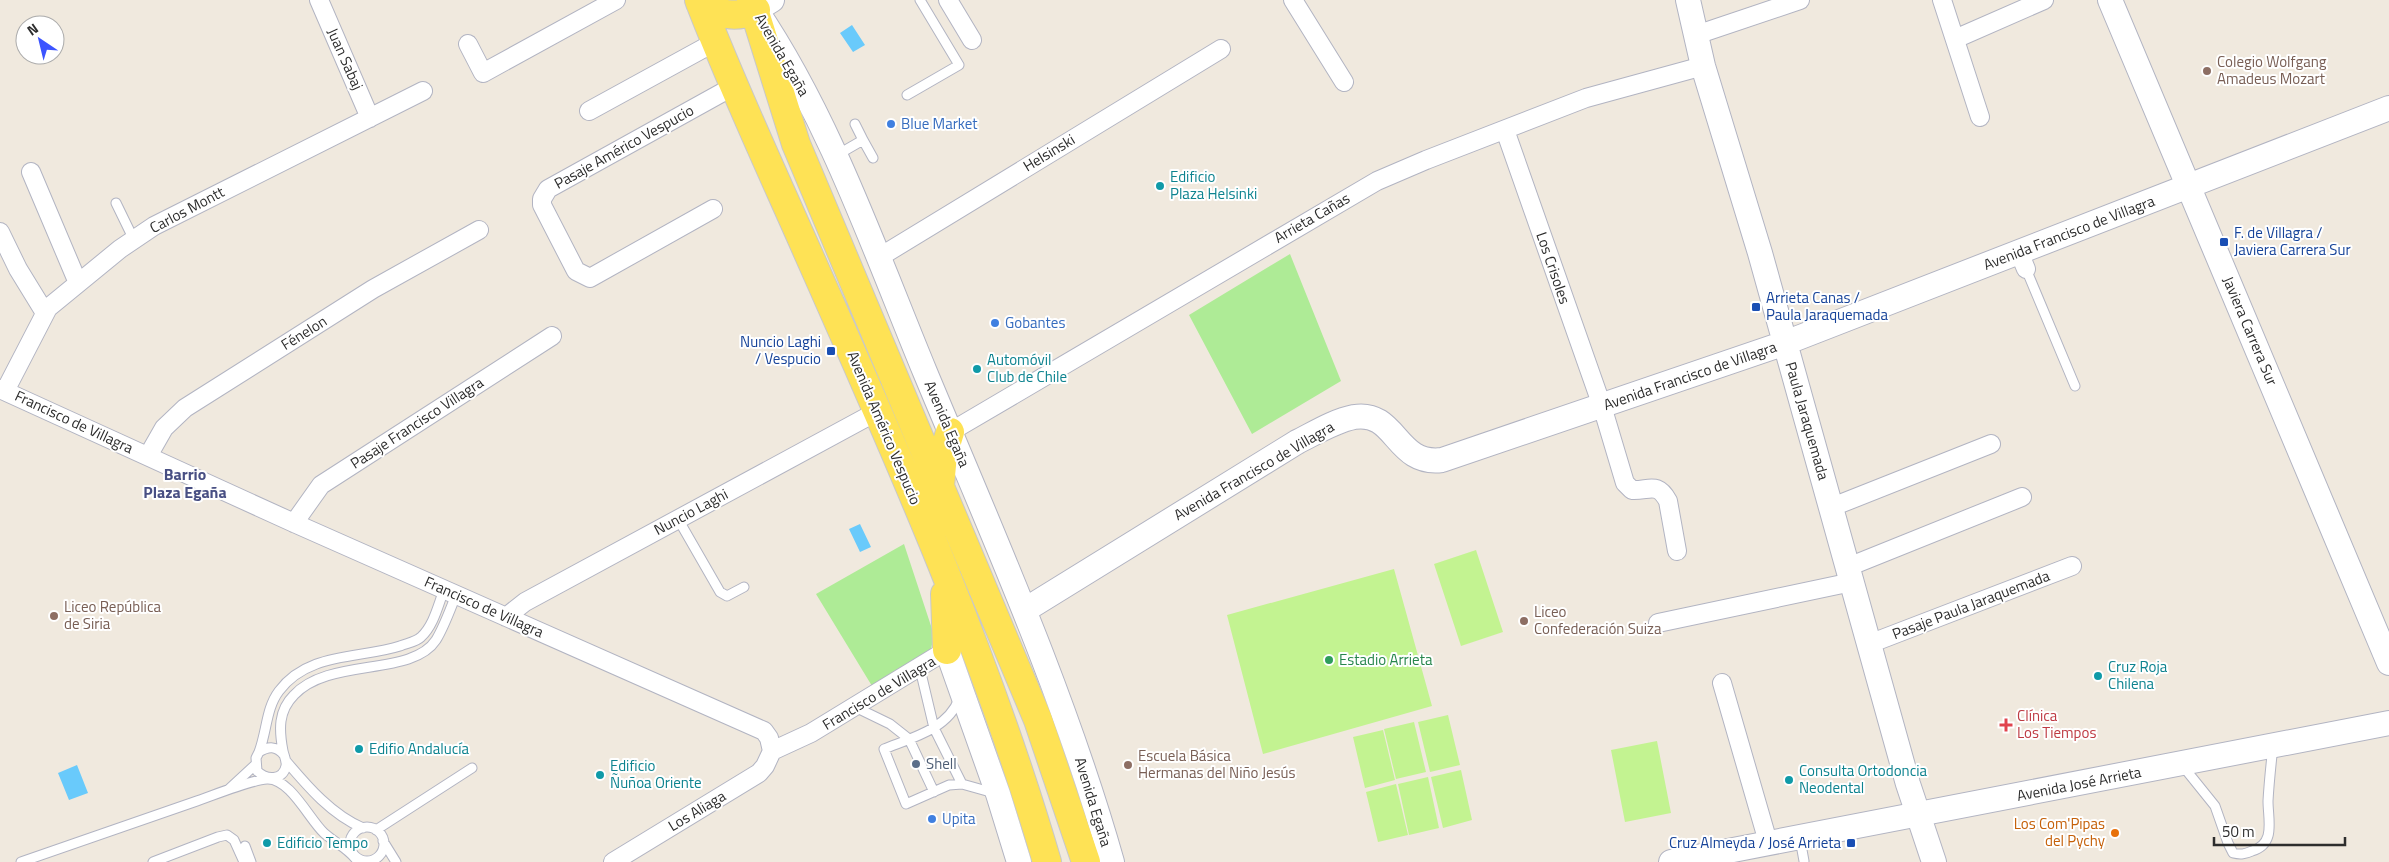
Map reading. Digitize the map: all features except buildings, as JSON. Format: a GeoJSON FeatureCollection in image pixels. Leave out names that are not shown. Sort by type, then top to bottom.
{"type":"FeatureCollection","features":[{"type":"Feature","properties":{"kind":"main road"},"geometry":{"type":"LineString","coordinates":[[699,1],[713,11],[726,15],[742,14],[760,3]]}},
{"type":"Feature","properties":{"kind":"main road","name":"Avenida Américo Vespucio"},"geometry":{"type":"LineString","coordinates":[[699,1],[734,86],[878,411],[976,652],[1012,798],[1047,862]]}},
{"type":"Feature","properties":{"kind":"main road","name":"Avenida Américo Vespucio"},"geometry":{"type":"LineString","coordinates":[[760,3],[796,144],[1038,720],[1086,862]]}},
{"type":"Feature","properties":{"kind":"main road"},"geometry":{"type":"LineString","coordinates":[[940,487],[943,455],[950,432]]}},
{"type":"Feature","properties":{"kind":"main road"},"geometry":{"type":"LineString","coordinates":[[944,573],[948,650]]}},
{"type":"Feature","properties":{"kind":"street","name":"Juan Sabaj"},"geometry":{"type":"LineString","coordinates":[[319,0],[370,118]]}},
{"type":"Feature","properties":{"kind":"street"},"geometry":{"type":"LineString","coordinates":[[468,44],[483,73],[616,0]]}},
{"type":"Feature","properties":{"kind":"street"},"geometry":{"type":"LineString","coordinates":[[948,0],[972,40]]}},
{"type":"Feature","properties":{"kind":"street"},"geometry":{"type":"LineString","coordinates":[[1293,0],[1344,82]]}},
{"type":"Feature","properties":{"kind":"street","name":"Paula Jaraquemada"},"geometry":{"type":"LineString","coordinates":[[1688,0],[1703,66],[1832,507],[1917,814],[1934,862]]}},
{"type":"Feature","properties":{"kind":"street"},"geometry":{"type":"LineString","coordinates":[[1696,35],[1800,0]]}},
{"type":"Feature","properties":{"kind":"street"},"geometry":{"type":"LineString","coordinates":[[1942,0],[1980,117]]}},
{"type":"Feature","properties":{"kind":"street"},"geometry":{"type":"LineString","coordinates":[[1955,39],[2044,0]]}},
{"type":"Feature","properties":{"kind":"street","name":"Javiera Carrera Sur"},"geometry":{"type":"LineString","coordinates":[[2110,0],[2389,663]]}},
{"type":"Feature","properties":{"kind":"street","name":"Avenida Egaña"},"geometry":{"type":"LineString","coordinates":[[760,3],[834,156],[1024,610],[1070,729],[1112,862]]}},
{"type":"Feature","properties":{"kind":"street"},"geometry":{"type":"LineString","coordinates":[[589,111],[715,42]]}},
{"type":"Feature","properties":{"kind":"street","name":"Helsinski"},"geometry":{"type":"LineString","coordinates":[[878,258],[1221,48]]}},
{"type":"Feature","properties":{"kind":"street","name":"Arrieta Cañas"},"geometry":{"type":"LineString","coordinates":[[950,432],[1360,190],[1401,170],[1616,88],[1703,66]]}},
{"type":"Feature","properties":{"kind":"street","name":"Pasaje Américo Vespucio"},"geometry":{"type":"LineString","coordinates":[[713,209],[590,278],[576,271],[542,205],[542,199],[548,190],[734,86]]}},
{"type":"Feature","properties":{"kind":"street","name":"Carlos Montt"},"geometry":{"type":"LineString","coordinates":[[2,390],[48,308],[134,240],[154,226],[423,91]]}},
{"type":"Feature","properties":{"kind":"street","name":"Avenida Francisco de Villagra"},"geometry":{"type":"LineString","coordinates":[[1024,610],[1297,442],[1343,420],[1356,417],[1374,419],[1390,430],[1414,456],[1433,461],[1462,454],[2023,261],[2189,186],[2389,108]]}},
{"type":"Feature","properties":{"kind":"street","name":"Los Crisoles"},"geometry":{"type":"LineString","coordinates":[[1505,130],[1602,406],[1625,483],[1632,490],[1655,488],[1664,495],[1668,501],[1677,551]]}},
{"type":"Feature","properties":{"kind":"street"},"geometry":{"type":"LineString","coordinates":[[31,172],[78,283]]}},
{"type":"Feature","properties":{"kind":"street","name":"Fénelon"},"geometry":{"type":"LineString","coordinates":[[148,456],[164,428],[185,408],[373,289],[478,230]]}},
{"type":"Feature","properties":{"kind":"street"},"geometry":{"type":"LineString","coordinates":[[0,232],[18,269],[45,313]]}},
{"type":"Feature","properties":{"kind":"street","name":"Pasaje Francisco Villagra"},"geometry":{"type":"LineString","coordinates":[[294,523],[321,485],[552,336]]}},
{"type":"Feature","properties":{"kind":"street","name":"Francisco de Villagra"},"geometry":{"type":"LineString","coordinates":[[2,390],[294,523],[764,731],[769,738],[772,751],[811,733],[920,669],[948,650]]}},
{"type":"Feature","properties":{"kind":"street","name":"Nuncio Laghi"},"geometry":{"type":"LineString","coordinates":[[506,617],[525,602],[878,411]]}},
{"type":"Feature","properties":{"kind":"street"},"geometry":{"type":"LineString","coordinates":[[1832,507],[1991,444]]}},
{"type":"Feature","properties":{"kind":"street"},"geometry":{"type":"LineString","coordinates":[[1658,623],[1850,574],[2022,497]]}},
{"type":"Feature","properties":{"kind":"street","name":"Pasaje Paula Jaraquemada"},"geometry":{"type":"LineString","coordinates":[[1869,644],[2072,566]]}},
{"type":"Feature","properties":{"kind":"street","name":"Avenida Américo Vespucio"},"geometry":{"type":"LineString","coordinates":[[948,650],[961,691],[1012,798],[1018,862]]}},
{"type":"Feature","properties":{"kind":"street"},"geometry":{"type":"LineString","coordinates":[[1722,683],[1768,842]]}},
{"type":"Feature","properties":{"kind":"street","name":"Avenida José Arrieta"},"geometry":{"type":"LineString","coordinates":[[1671,862],[1799,836],[2182,765],[2389,723]]}},
{"type":"Feature","properties":{"kind":"street","name":"Los Aliaga"},"geometry":{"type":"LineString","coordinates":[[613,862],[759,773],[765,766],[772,751]]}},
{"type":"Feature","properties":{"kind":"lane"},"geometry":{"type":"LineString","coordinates":[[907,95],[959,65],[920,0]]}},
{"type":"Feature","properties":{"kind":"lane"},"geometry":{"type":"LineString","coordinates":[[855,124],[873,158]]}},
{"type":"Feature","properties":{"kind":"lane"},"geometry":{"type":"LineString","coordinates":[[834,156],[863,140]]}},
{"type":"Feature","properties":{"kind":"lane"},"geometry":{"type":"LineString","coordinates":[[116,203],[134,240]]}},
{"type":"Feature","properties":{"kind":"lane"},"geometry":{"type":"LineString","coordinates":[[2023,261],[2075,386]]}},
{"type":"Feature","properties":{"kind":"lane"},"geometry":{"type":"LineString","coordinates":[[678,519],[720,592],[727,596],[744,587]]}},
{"type":"Feature","properties":{"kind":"lane"},"geometry":{"type":"LineString","coordinates":[[227,791],[255,765],[267,716],[278,692],[298,672],[317,662],[386,650],[420,639],[429,629],[450,592]]}},
{"type":"Feature","properties":{"kind":"lane"},"geometry":{"type":"LineString","coordinates":[[21,862],[282,774],[285,758],[280,733],[280,720],[289,700],[298,690],[328,674],[408,659],[424,652],[435,641],[450,592]]}},
{"type":"Feature","properties":{"kind":"lane"},"geometry":{"type":"LineString","coordinates":[[920,669],[934,728],[962,784]]}},
{"type":"Feature","properties":{"kind":"lane"},"geometry":{"type":"LineString","coordinates":[[961,691],[954,711],[934,728],[884,749],[906,804],[949,785],[962,784],[1012,798]]}},
{"type":"Feature","properties":{"kind":"lane"},"geometry":{"type":"LineString","coordinates":[[855,707],[890,724],[909,739],[934,792]]}},
{"type":"Feature","properties":{"kind":"lane"},"geometry":{"type":"LineString","coordinates":[[2182,765],[2215,806],[2228,843],[2234,853],[2241,855],[2259,849],[2266,842],[2269,835],[2271,822],[2268,803],[2273,746]]}},
{"type":"Feature","properties":{"kind":"lane"},"geometry":{"type":"LineString","coordinates":[[259,752],[272,747],[279,750],[301,778],[338,814],[363,828],[376,830],[472,768]]}},
{"type":"Feature","properties":{"kind":"lane"},"geometry":{"type":"LineString","coordinates":[[255,765],[257,771],[268,779],[285,786],[301,803],[321,830],[333,841],[363,860],[376,858],[381,853],[383,840]]}},
{"type":"Feature","properties":{"kind":"lane"},"geometry":{"type":"LineString","coordinates":[[358,862],[350,847],[352,835],[363,828]]}},
{"type":"Feature","properties":{"kind":"lane"},"geometry":{"type":"LineString","coordinates":[[376,830],[396,862]]}},
{"type":"Feature","properties":{"kind":"lane"},"geometry":{"type":"LineString","coordinates":[[153,862],[218,837],[228,836],[234,840],[244,862]]}},
{"type":"Feature","properties":{"kind":"lane"},"geometry":{"type":"LineString","coordinates":[[1799,836],[1804,861]]}},
{"type":"Feature","properties":{"kind":"lane"},"geometry":{"type":"LineString","coordinates":[[245,846],[251,862]]}},
{"type":"Feature","properties":{"kind":"green space"},"geometry":{"type":"Polygon","coordinates":[[[1290,254],[1341,381],[1252,434],[1189,315],[1290,254]]]}},
{"type":"Feature","properties":{"kind":"green space"},"geometry":{"type":"Polygon","coordinates":[[[904,544],[934,635],[931,649],[872,686],[816,594],[904,544]]]}},
{"type":"Feature","properties":{"kind":"green space"},"geometry":{"type":"Polygon","coordinates":[[[1476,550],[1503,632],[1461,646],[1434,564],[1476,550]]]}},
{"type":"Feature","properties":{"kind":"green space","name":"Estadio Arrieta"},"geometry":{"type":"Polygon","coordinates":[[[1394,569],[1432,706],[1263,754],[1227,615],[1394,569]]]}},
{"type":"Feature","properties":{"kind":"green space"},"geometry":{"type":"Polygon","coordinates":[[[1448,715],[1460,765],[1430,772],[1418,722],[1448,715]]]}},
{"type":"Feature","properties":{"kind":"green space"},"geometry":{"type":"Polygon","coordinates":[[[1414,722],[1426,772],[1396,779],[1384,729],[1414,722]]]}},
{"type":"Feature","properties":{"kind":"green space"},"geometry":{"type":"Polygon","coordinates":[[[1383,730],[1395,780],[1365,788],[1353,737],[1383,730]]]}},
{"type":"Feature","properties":{"kind":"green space"},"geometry":{"type":"Polygon","coordinates":[[[1657,741],[1671,813],[1625,822],[1611,750],[1657,741]]]}},
{"type":"Feature","properties":{"kind":"green space"},"geometry":{"type":"Polygon","coordinates":[[[1461,770],[1472,820],[1443,828],[1431,777],[1461,770]]]}},
{"type":"Feature","properties":{"kind":"green space"},"geometry":{"type":"Polygon","coordinates":[[[1428,777],[1439,828],[1409,835],[1398,784],[1428,777]]]}},
{"type":"Feature","properties":{"kind":"green space"},"geometry":{"type":"Polygon","coordinates":[[[1396,784],[1408,835],[1378,842],[1366,792],[1396,784]]]}},
{"type":"Feature","properties":{"kind":"water"},"geometry":{"type":"Polygon","coordinates":[[[852,25],[865,45],[853,52],[840,33],[852,25]]]}},
{"type":"Feature","properties":{"kind":"water"},"geometry":{"type":"Polygon","coordinates":[[[860,524],[871,547],[860,552],[849,529],[860,524]]]}},
{"type":"Feature","properties":{"kind":"water"},"geometry":{"type":"Polygon","coordinates":[[[77,765],[88,793],[69,800],[58,773],[77,765]]]}},
{"type":"Feature","properties":{"kind":"place","name":"Colegio Wolfgang Amadeus Mozart"},"geometry":{"type":"Point","coordinates":[2207,71]}},
{"type":"Feature","properties":{"kind":"place","name":"Blue Market"},"geometry":{"type":"Point","coordinates":[891,124]}},
{"type":"Feature","properties":{"kind":"place","name":"Edificio Plaza Helsinki"},"geometry":{"type":"Point","coordinates":[1160,186]}},
{"type":"Feature","properties":{"kind":"place","name":"F. de Villagra / Javiera Carrera Sur"},"geometry":{"type":"Point","coordinates":[2224,242]}},
{"type":"Feature","properties":{"kind":"place","name":"Arrieta Canas / Paula Jaraquemada"},"geometry":{"type":"Point","coordinates":[1756,307]}},
{"type":"Feature","properties":{"kind":"place","name":"Gobantes"},"geometry":{"type":"Point","coordinates":[995,323]}},
{"type":"Feature","properties":{"kind":"place","name":"Nuncio Laghi / Vespucio"},"geometry":{"type":"Point","coordinates":[831,351]}},
{"type":"Feature","properties":{"kind":"place","name":"Automóvil Club de Chile"},"geometry":{"type":"Point","coordinates":[977,369]}},
{"type":"Feature","properties":{"kind":"place","name":"Liceo República de Siria"},"geometry":{"type":"Point","coordinates":[54,616]}},
{"type":"Feature","properties":{"kind":"place","name":"Liceo Confederación Suiza"},"geometry":{"type":"Point","coordinates":[1524,621]}},
{"type":"Feature","properties":{"kind":"place","name":"Estadio Arrieta"},"geometry":{"type":"Point","coordinates":[1329,660]}},
{"type":"Feature","properties":{"kind":"place","name":"Cruz Roja Chilena"},"geometry":{"type":"Point","coordinates":[2098,676]}},
{"type":"Feature","properties":{"kind":"place","name":"Clínica Los Tiempos"},"geometry":{"type":"Point","coordinates":[2006,725]}},
{"type":"Feature","properties":{"kind":"place","name":"Edifio Andalucía"},"geometry":{"type":"Point","coordinates":[359,749]}},
{"type":"Feature","properties":{"kind":"place","name":"Shell"},"geometry":{"type":"Point","coordinates":[916,764]}},
{"type":"Feature","properties":{"kind":"place","name":"Escuela Básica Hermanas del Niño Jesús"},"geometry":{"type":"Point","coordinates":[1128,765]}},
{"type":"Feature","properties":{"kind":"place","name":"Edificio Ñuñoa Oriente"},"geometry":{"type":"Point","coordinates":[600,775]}},
{"type":"Feature","properties":{"kind":"place","name":"Consulta Ortodoncia Neodental"},"geometry":{"type":"Point","coordinates":[1789,780]}},
{"type":"Feature","properties":{"kind":"place","name":"Upita"},"geometry":{"type":"Point","coordinates":[932,819]}},
{"type":"Feature","properties":{"kind":"place","name":"Los Com'Pipas del Pychy"},"geometry":{"type":"Point","coordinates":[2115,833]}},
{"type":"Feature","properties":{"kind":"place","name":"Edificio Tempo"},"geometry":{"type":"Point","coordinates":[267,843]}},
{"type":"Feature","properties":{"kind":"place","name":"Cruz Almeyda / José Arrieta"},"geometry":{"type":"Point","coordinates":[1851,843]}},
{"type":"Feature","properties":{"kind":"district","name":"Barrio Plaza Egaña"},"geometry":{"type":"Point","coordinates":[185,483]}}]}
